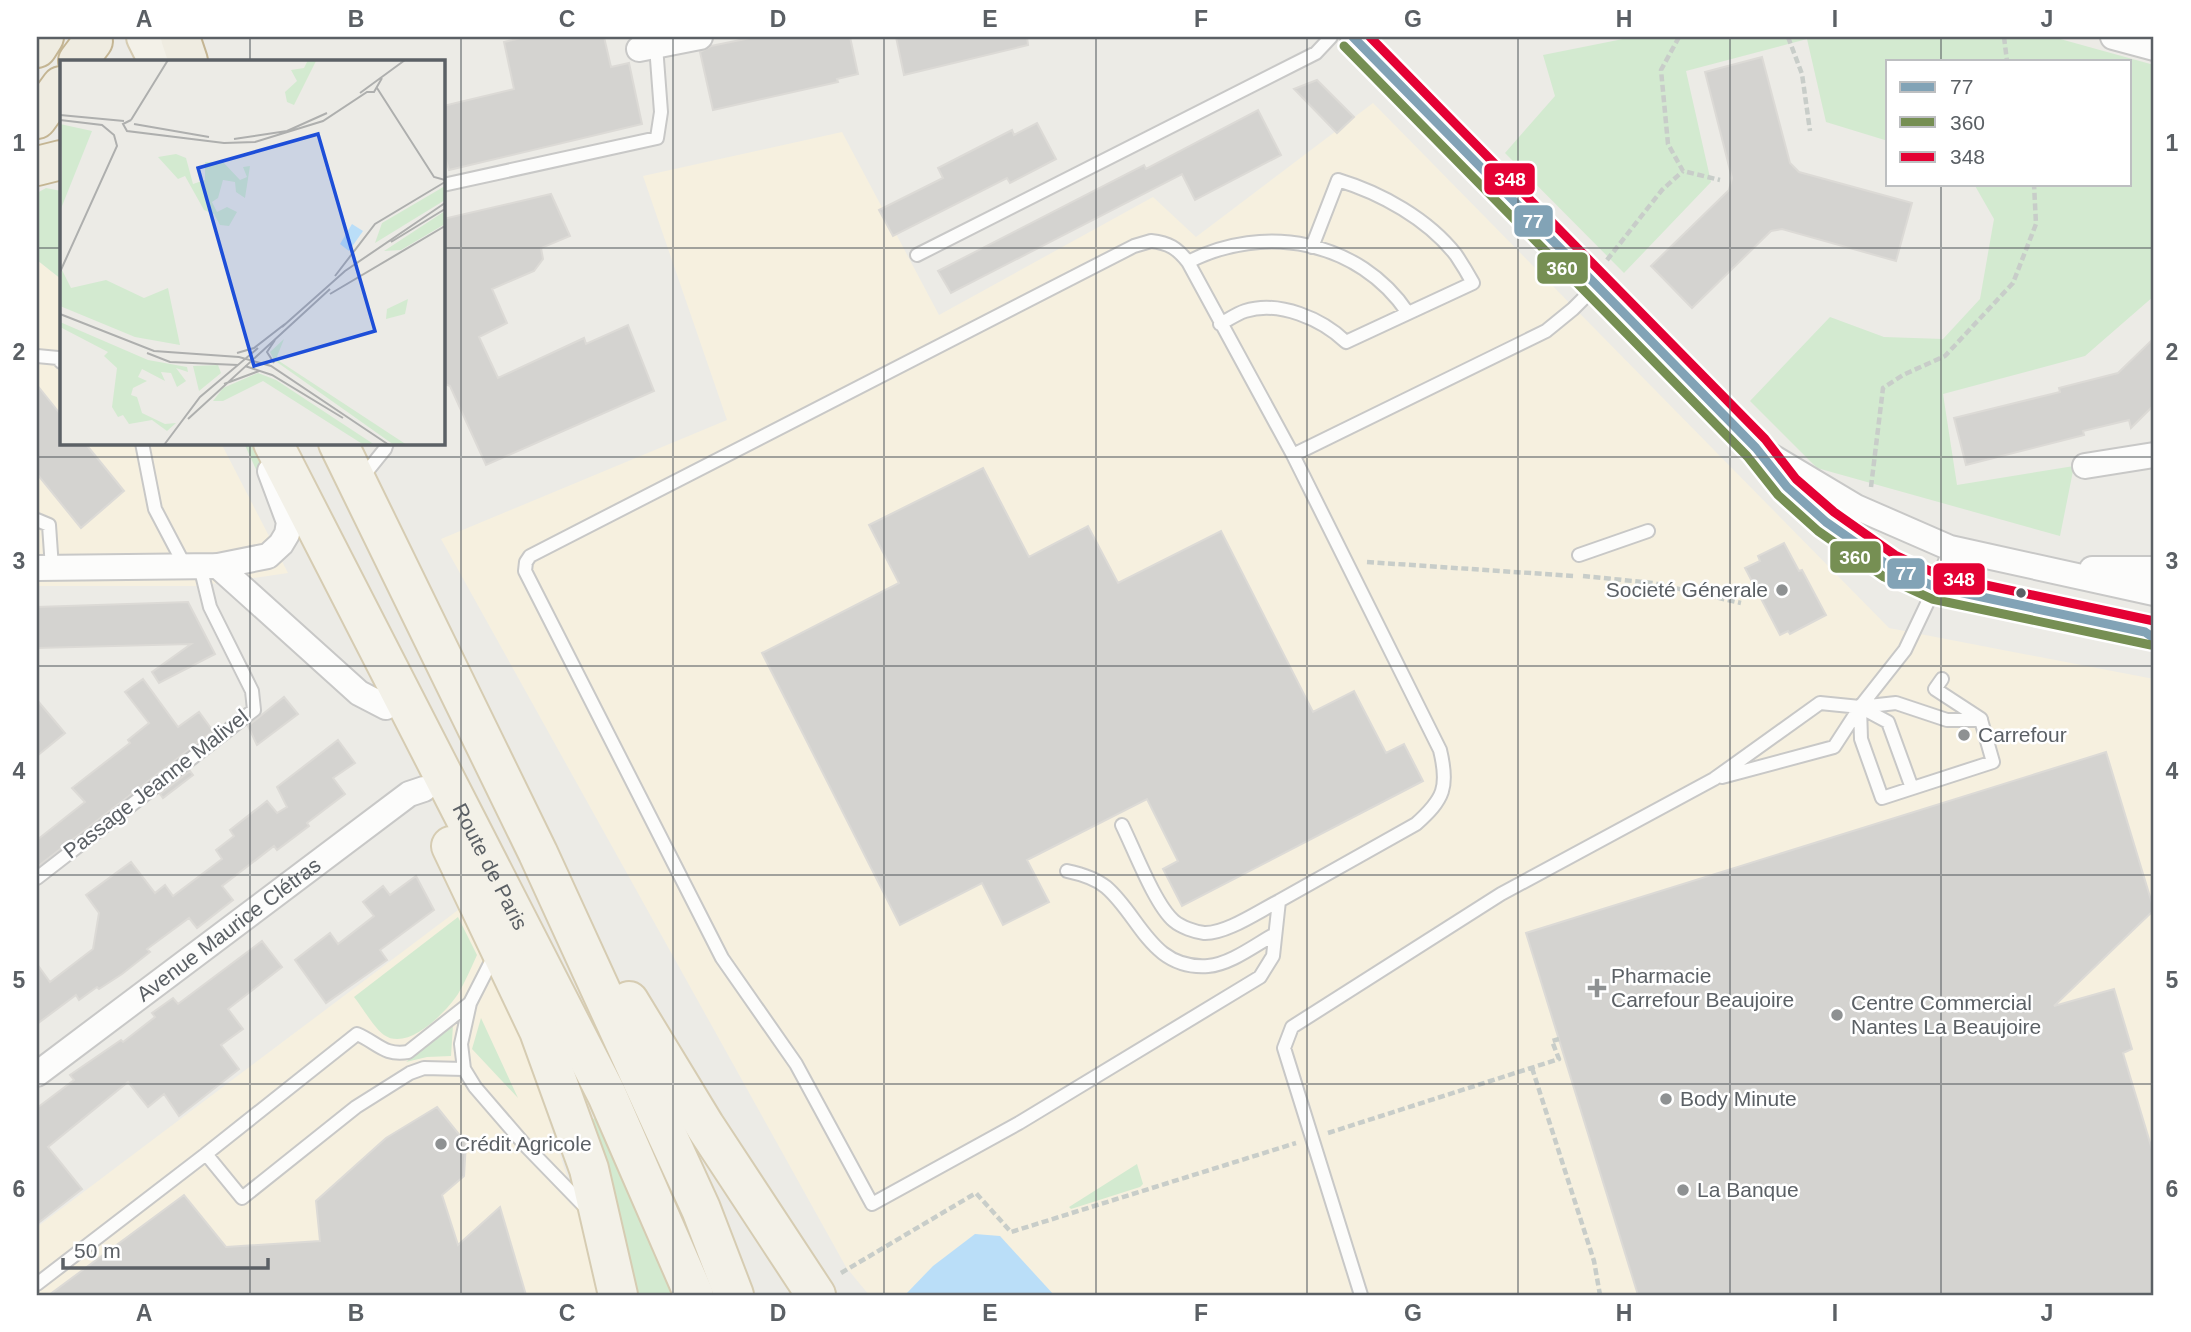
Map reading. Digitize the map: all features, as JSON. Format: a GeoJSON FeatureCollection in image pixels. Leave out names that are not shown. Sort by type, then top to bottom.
{"type":"FeatureCollection","features":[{"type":"Feature","properties":{"kind":"highway"},"geometry":{"type":"LineString","coordinates":[[37,48],[44,37]]}},
{"type":"Feature","properties":{"kind":"highway"},"geometry":{"type":"LineString","coordinates":[[180,37],[188,60]]}},
{"type":"Feature","properties":{"kind":"highway"},"geometry":{"type":"LineString","coordinates":[[37,119],[60,87]]}},
{"type":"Feature","properties":{"kind":"highway"},"geometry":{"type":"LineString","coordinates":[[37,166],[60,160]]}},
{"type":"Feature","properties":{"kind":"main road"},"geometry":{"type":"LineString","coordinates":[[146,37],[158,60]]}},
{"type":"Feature","properties":{"kind":"main road","name":"Route de Paris"},"geometry":{"type":"LineString","coordinates":[[274,444],[607,1095],[694,1295]]}},
{"type":"Feature","properties":{"kind":"main road"},"geometry":{"type":"LineString","coordinates":[[339,444],[538,853],[701,1209],[734,1295]]}},
{"type":"Feature","properties":{"kind":"main road"},"geometry":{"type":"LineString","coordinates":[[366,623],[386,707],[539,1031],[589,1169],[618,1295]]}},
{"type":"Feature","properties":{"kind":"main road"},"geometry":{"type":"LineString","coordinates":[[538,853],[705,1126],[826,1280]]}},
{"type":"Feature","properties":{"kind":"street"},"geometry":{"type":"LineString","coordinates":[[647,48],[700,37]]}},
{"type":"Feature","properties":{"kind":"street"},"geometry":{"type":"LineString","coordinates":[[1353,37],[1756,448],[1787,487],[1826,522],[1889,566],[1935,587],[2151,634]]}},
{"type":"Feature","properties":{"kind":"street"},"geometry":{"type":"LineString","coordinates":[[2113,37],[2154,48]]}},
{"type":"Feature","properties":{"kind":"street"},"geometry":{"type":"LineString","coordinates":[[44,568],[201,566],[268,556],[275,552],[286,534],[289,522],[268,465],[267,444]]}},
{"type":"Feature","properties":{"kind":"street"},"geometry":{"type":"LineString","coordinates":[[1756,448],[1856,507],[1950,548],[2154,593]]}},
{"type":"Feature","properties":{"kind":"street"},"geometry":{"type":"LineString","coordinates":[[2085,466],[2154,455]]}},
{"type":"Feature","properties":{"kind":"street"},"geometry":{"type":"LineString","coordinates":[[201,566],[359,693],[386,707]]}},
{"type":"Feature","properties":{"kind":"street"},"geometry":{"type":"LineString","coordinates":[[2031,568],[2154,569]]}},
{"type":"Feature","properties":{"kind":"street","name":"Avenue Maurice Clétras"},"geometry":{"type":"LineString","coordinates":[[37,1074],[409,794],[424,789]]}},
{"type":"Feature","properties":{"kind":"lane"},"geometry":{"type":"LineString","coordinates":[[917,255],[1316,53],[1331,37]]}},
{"type":"Feature","properties":{"kind":"lane"},"geometry":{"type":"LineString","coordinates":[[444,185],[657,138],[660,112],[647,48]]}},
{"type":"Feature","properties":{"kind":"lane"},"geometry":{"type":"LineString","coordinates":[[1220,324],[1246,311],[1276,309],[1306,316],[1333,330],[1346,342],[1474,283],[1455,255],[1433,232],[1408,213],[1382,197],[1338,180],[1312,247]]}},
{"type":"Feature","properties":{"kind":"lane"},"geometry":{"type":"LineString","coordinates":[[1122,825],[1163,909],[1174,922],[1205,933],[1228,927],[1279,901],[1416,824],[1433,809],[1444,790],[1446,772],[1440,750],[1293,456],[1188,262],[1177,249],[1166,243],[1151,241],[1134,246],[530,556],[526,562],[525,571],[722,958],[796,1064],[872,1204],[1019,1123],[1260,977],[1273,956],[1279,901]]}},
{"type":"Feature","properties":{"kind":"lane"},"geometry":{"type":"LineString","coordinates":[[1188,262],[1208,252],[1248,242],[1290,242],[1330,251],[1366,270],[1397,298],[1408,313]]}},
{"type":"Feature","properties":{"kind":"lane"},"geometry":{"type":"LineString","coordinates":[[1293,456],[1546,331],[1573,309],[1593,283]]}},
{"type":"Feature","properties":{"kind":"lane"},"geometry":{"type":"LineString","coordinates":[[37,356],[58,358],[60,361]]}},
{"type":"Feature","properties":{"kind":"lane"},"geometry":{"type":"LineString","coordinates":[[142,444],[155,509],[201,566]]}},
{"type":"Feature","properties":{"kind":"lane"},"geometry":{"type":"LineString","coordinates":[[358,482],[387,444]]}},
{"type":"Feature","properties":{"kind":"lane"},"geometry":{"type":"LineString","coordinates":[[37,520],[49,525],[44,568]]}},
{"type":"Feature","properties":{"kind":"lane"},"geometry":{"type":"LineString","coordinates":[[1579,555],[1648,531]]}},
{"type":"Feature","properties":{"kind":"lane"},"geometry":{"type":"LineString","coordinates":[[1714,779],[1834,747],[1860,707],[1905,650],[1950,548]]}},
{"type":"Feature","properties":{"kind":"lane","name":"Passage Jeanne Malivel"},"geometry":{"type":"LineString","coordinates":[[37,878],[254,710],[252,691],[210,607],[201,566]]}},
{"type":"Feature","properties":{"kind":"lane"},"geometry":{"type":"LineString","coordinates":[[1860,707],[1861,739],[1882,798],[1993,762],[1981,720],[1935,689],[1942,679]]}},
{"type":"Feature","properties":{"kind":"lane"},"geometry":{"type":"LineString","coordinates":[[1361,1295],[1284,1048],[1292,1027],[1501,894],[1714,779],[1820,703],[1860,707],[1896,703],[1947,720],[1981,720]]}},
{"type":"Feature","properties":{"kind":"lane"},"geometry":{"type":"LineString","coordinates":[[1860,707],[1888,722],[1912,788]]}},
{"type":"Feature","properties":{"kind":"lane"},"geometry":{"type":"LineString","coordinates":[[1067,871],[1104,885],[1118,898],[1150,943],[1168,956],[1188,964],[1208,966],[1231,959],[1275,934]]}},
{"type":"Feature","properties":{"kind":"lane"},"geometry":{"type":"LineString","coordinates":[[499,947],[470,1003],[461,1044],[464,1069],[475,1087],[525,1145],[572,1196],[601,1222]]}},
{"type":"Feature","properties":{"kind":"lane"},"geometry":{"type":"LineString","coordinates":[[37,1284],[357,1034],[385,1051],[396,1054],[408,1052],[470,1003]]}},
{"type":"Feature","properties":{"kind":"lane"},"geometry":{"type":"LineString","coordinates":[[206,1154],[242,1198],[356,1107],[410,1073],[424,1068],[464,1069]]}},
{"type":"Feature","properties":{"kind":"path"},"geometry":{"type":"LineString","coordinates":[[1679,37],[1661,70],[1668,144],[1683,171],[1720,180]]}},
{"type":"Feature","properties":{"kind":"path"},"geometry":{"type":"LineString","coordinates":[[1788,37],[1802,74],[1810,131]]}},
{"type":"Feature","properties":{"kind":"path"},"geometry":{"type":"LineString","coordinates":[[2004,37],[2007,60]]}},
{"type":"Feature","properties":{"kind":"path"},"geometry":{"type":"LineString","coordinates":[[1593,283],[1662,190],[1683,171]]}},
{"type":"Feature","properties":{"kind":"path"},"geometry":{"type":"LineString","coordinates":[[1870,494],[1884,388],[1903,374],[1945,356],[2013,284],[2036,224],[2034,186]]}},
{"type":"Feature","properties":{"kind":"path"},"geometry":{"type":"LineString","coordinates":[[1349,568],[1363,562],[1616,579],[1653,583],[1741,603]]}},
{"type":"Feature","properties":{"kind":"path"},"geometry":{"type":"LineString","coordinates":[[826,1280],[842,1275],[976,1193],[1010,1232],[1559,1059],[1552,1041],[1559,1039]]}},
{"type":"Feature","properties":{"kind":"path"},"geometry":{"type":"LineString","coordinates":[[1532,1068],[1594,1261],[1600,1295]]}},
{"type":"Feature","properties":{"kind":"shaded area"},"geometry":{"type":"Polygon","coordinates":[[[1373,103],[1889,628],[2154,679],[2154,1295],[869,1295],[846,1267],[441,539],[727,420],[643,176],[842,132],[939,315],[1153,197],[1196,237],[1373,103]]]}},
{"type":"Feature","properties":{"kind":"shaded area"},"geometry":{"type":"Polygon","coordinates":[[[37,260],[60,278],[60,444],[222,444],[288,573],[198,586],[37,586],[37,260]]]}},
{"type":"Feature","properties":{"kind":"shaded area"},"geometry":{"type":"Polygon","coordinates":[[[462,907],[513,1012],[593,1255],[602,1295],[37,1295],[37,1227],[462,907]]]}},
{"type":"Feature","properties":{"kind":"green space"},"geometry":{"type":"Polygon","coordinates":[[[1633,37],[2053,37],[2154,65],[2154,296],[2085,356],[1943,394],[1957,485],[2074,466],[2060,536],[1817,468],[1750,401],[1830,317],[1884,337],[1943,339],[1980,299],[1994,219],[1975,186],[2132,186],[2132,60],[1886,60],[1886,140],[1826,122],[1807,39],[1686,71],[1711,182],[1624,273],[1505,153],[1555,96],[1543,55],[1633,37]]]}},
{"type":"Feature","properties":{"kind":"green space"},"geometry":{"type":"Polygon","coordinates":[[[46,188],[60,191],[60,278],[37,260],[37,193],[46,188]]]}},
{"type":"Feature","properties":{"kind":"green space"},"geometry":{"type":"Polygon","coordinates":[[[244,444],[253,444],[281,506],[278,518],[244,444]]]}},
{"type":"Feature","properties":{"kind":"green space"},"geometry":{"type":"Polygon","coordinates":[[[458,917],[477,955],[458,994],[426,1028],[404,1038],[394,1039],[384,1035],[354,997],[458,917]]]}},
{"type":"Feature","properties":{"kind":"green space"},"geometry":{"type":"Polygon","coordinates":[[[481,1018],[518,1098],[472,1049],[481,1018]]]}},
{"type":"Feature","properties":{"kind":"green space"},"geometry":{"type":"Polygon","coordinates":[[[453,1025],[451,1056],[427,1057],[406,1062],[453,1025]]]}},
{"type":"Feature","properties":{"kind":"green space"},"geometry":{"type":"Polygon","coordinates":[[[599,1116],[674,1295],[633,1295],[583,1124],[599,1116]]]}},
{"type":"Feature","properties":{"kind":"green space"},"geometry":{"type":"Polygon","coordinates":[[[1137,1164],[1143,1184],[1140,1187],[1071,1209],[1069,1207],[1137,1164]]]}},
{"type":"Feature","properties":{"kind":"water"},"geometry":{"type":"Polygon","coordinates":[[[975,1234],[1000,1236],[1054,1295],[905,1295],[933,1266],[975,1234]]]}},
{"type":"Feature","properties":{"kind":"building"},"geometry":{"type":"Polygon","coordinates":[[[526,37],[604,37],[611,67],[629,63],[642,124],[449,170],[444,161],[444,106],[514,89],[504,42],[526,37]]]}},
{"type":"Feature","properties":{"kind":"building"},"geometry":{"type":"Polygon","coordinates":[[[755,37],[850,37],[858,74],[837,79],[838,82],[713,110],[700,52],[711,46],[755,37]]]}},
{"type":"Feature","properties":{"kind":"building"},"geometry":{"type":"Polygon","coordinates":[[[896,37],[1027,37],[1028,45],[904,75],[896,37]]]}},
{"type":"Feature","properties":{"kind":"building"},"geometry":{"type":"Polygon","coordinates":[[[1762,57],[1790,163],[1799,172],[1912,203],[1896,261],[1782,229],[1771,231],[1692,308],[1651,266],[1729,190],[1732,178],[1705,72],[1762,57]]]}},
{"type":"Feature","properties":{"kind":"building"},"geometry":{"type":"Polygon","coordinates":[[[1317,80],[1354,117],[1337,133],[1294,89],[1317,80]]]}},
{"type":"Feature","properties":{"kind":"building"},"geometry":{"type":"Polygon","coordinates":[[[1258,110],[1281,155],[1195,200],[1182,174],[951,293],[938,271],[1144,165],[1146,169],[1258,110]]]}},
{"type":"Feature","properties":{"kind":"building"},"geometry":{"type":"Polygon","coordinates":[[[1037,123],[1056,159],[1010,183],[1007,178],[893,236],[879,210],[943,178],[938,168],[1012,130],[1014,135],[1037,123]]]}},
{"type":"Feature","properties":{"kind":"building"},"geometry":{"type":"Polygon","coordinates":[[[551,194],[570,236],[541,248],[543,259],[534,271],[492,289],[507,323],[479,337],[498,378],[584,338],[586,344],[628,325],[654,391],[486,465],[450,386],[444,383],[444,219],[551,194]]]}},
{"type":"Feature","properties":{"kind":"building"},"geometry":{"type":"Polygon","coordinates":[[[2154,338],[2154,405],[2131,428],[2129,420],[2083,431],[2084,435],[1966,465],[1954,418],[2060,392],[2059,388],[2118,373],[2154,338]]]}},
{"type":"Feature","properties":{"kind":"building"},"geometry":{"type":"Polygon","coordinates":[[[37,385],[60,414],[60,444],[86,444],[124,491],[81,528],[37,474],[37,385]]]}},
{"type":"Feature","properties":{"kind":"building"},"geometry":{"type":"Polygon","coordinates":[[[983,468],[1029,557],[1088,526],[1118,583],[1221,531],[1313,712],[1354,691],[1386,753],[1404,744],[1423,781],[1182,906],[1163,869],[1178,861],[1147,799],[1027,860],[1049,902],[1003,925],[982,883],[900,925],[762,653],[899,583],[869,525],[983,468]]]}},
{"type":"Feature","properties":{"kind":"building","name":"Societé Génerale"},"geometry":{"type":"Polygon","coordinates":[[[1784,543],[1826,615],[1790,634],[1788,631],[1780,635],[1745,568],[1760,561],[1758,556],[1784,543]]]}},
{"type":"Feature","properties":{"kind":"building"},"geometry":{"type":"Polygon","coordinates":[[[188,602],[215,654],[159,683],[152,672],[191,644],[37,648],[37,607],[188,602]]]}},
{"type":"Feature","properties":{"kind":"building"},"geometry":{"type":"Polygon","coordinates":[[[143,679],[178,727],[199,712],[213,731],[37,867],[37,840],[85,802],[72,788],[130,743],[128,740],[149,723],[125,692],[143,679]]]}},
{"type":"Feature","properties":{"kind":"building"},"geometry":{"type":"Polygon","coordinates":[[[284,697],[298,714],[257,745],[248,726],[284,697]]]}},
{"type":"Feature","properties":{"kind":"building"},"geometry":{"type":"Polygon","coordinates":[[[37,700],[65,733],[37,756],[37,700]]]}},
{"type":"Feature","properties":{"kind":"building"},"geometry":{"type":"Polygon","coordinates":[[[338,740],[355,763],[333,778],[345,794],[277,850],[274,846],[222,886],[233,900],[197,928],[189,918],[147,949],[150,952],[122,974],[79,1000],[76,995],[37,1024],[37,964],[50,982],[93,949],[99,913],[86,895],[131,862],[155,893],[165,885],[173,896],[222,859],[216,850],[234,836],[230,830],[267,801],[277,813],[287,807],[277,787],[338,740]]]}},
{"type":"Feature","properties":{"kind":"building","name":"Centre Commercial Nantes La Beaujoire"},"geometry":{"type":"Polygon","coordinates":[[[2106,752],[2154,910],[2054,1006],[2114,989],[2132,1049],[2123,1053],[2154,1156],[2154,1295],[1638,1295],[1526,933],[2106,752]]]}},
{"type":"Feature","properties":{"kind":"building"},"geometry":{"type":"Polygon","coordinates":[[[190,771],[193,775],[163,798],[160,794],[190,771]]]}},
{"type":"Feature","properties":{"kind":"building"},"geometry":{"type":"Polygon","coordinates":[[[416,876],[434,910],[380,950],[387,960],[326,1003],[295,960],[330,933],[338,944],[374,916],[363,902],[383,886],[390,895],[416,876]]]}},
{"type":"Feature","properties":{"kind":"building"},"geometry":{"type":"Polygon","coordinates":[[[262,941],[282,967],[228,1009],[243,1029],[221,1045],[239,1069],[179,1116],[164,1094],[148,1107],[128,1082],[48,1147],[82,1189],[37,1224],[37,1108],[74,1080],[70,1075],[121,1040],[123,1042],[155,1017],[152,1013],[173,998],[178,1004],[262,941]]]}},
{"type":"Feature","properties":{"kind":"building"},"geometry":{"type":"Polygon","coordinates":[[[437,1107],[466,1143],[464,1176],[442,1195],[458,1245],[500,1207],[526,1295],[49,1295],[184,1195],[226,1247],[320,1241],[316,1201],[386,1138],[437,1107]]]}},
{"type":"Feature","properties":{"kind":"transit line","name":"77"},"geometry":{"type":"LineString","coordinates":[[1353,37],[1756,448],[1787,487],[1826,522],[1889,566],[1935,587],[2145,632],[2154,638]]}},
{"type":"Feature","properties":{"kind":"transit line","name":"348"},"geometry":{"type":"LineString","coordinates":[[1370,37],[1765,439],[1796,479],[1834,512],[1895,555],[1939,575],[2154,621]]}},
{"type":"Feature","properties":{"kind":"transit line","name":"360"},"geometry":{"type":"LineString","coordinates":[[1344,46],[1747,456],[1778,495],[1818,531],[1884,577],[1932,599],[2151,645]]}},
{"type":"Feature","properties":{"kind":"place","name":"Societé Génerale"},"geometry":{"type":"Point","coordinates":[1782,590]}},
{"type":"Feature","properties":{"kind":"place","name":"Carrefour"},"geometry":{"type":"Point","coordinates":[1964,735]}},
{"type":"Feature","properties":{"kind":"place","name":"Pharmacie Carrefour Beaujoire"},"geometry":{"type":"Point","coordinates":[1597,988]}},
{"type":"Feature","properties":{"kind":"place","name":"Centre Commercial Nantes La Beaujoire"},"geometry":{"type":"Point","coordinates":[1837,1015]}},
{"type":"Feature","properties":{"kind":"place","name":"Body Minute"},"geometry":{"type":"Point","coordinates":[1666,1099]}},
{"type":"Feature","properties":{"kind":"place","name":"Crédit Agricole"},"geometry":{"type":"Point","coordinates":[441,1144]}},
{"type":"Feature","properties":{"kind":"place","name":"La Banque"},"geometry":{"type":"Point","coordinates":[1683,1190]}}]}
